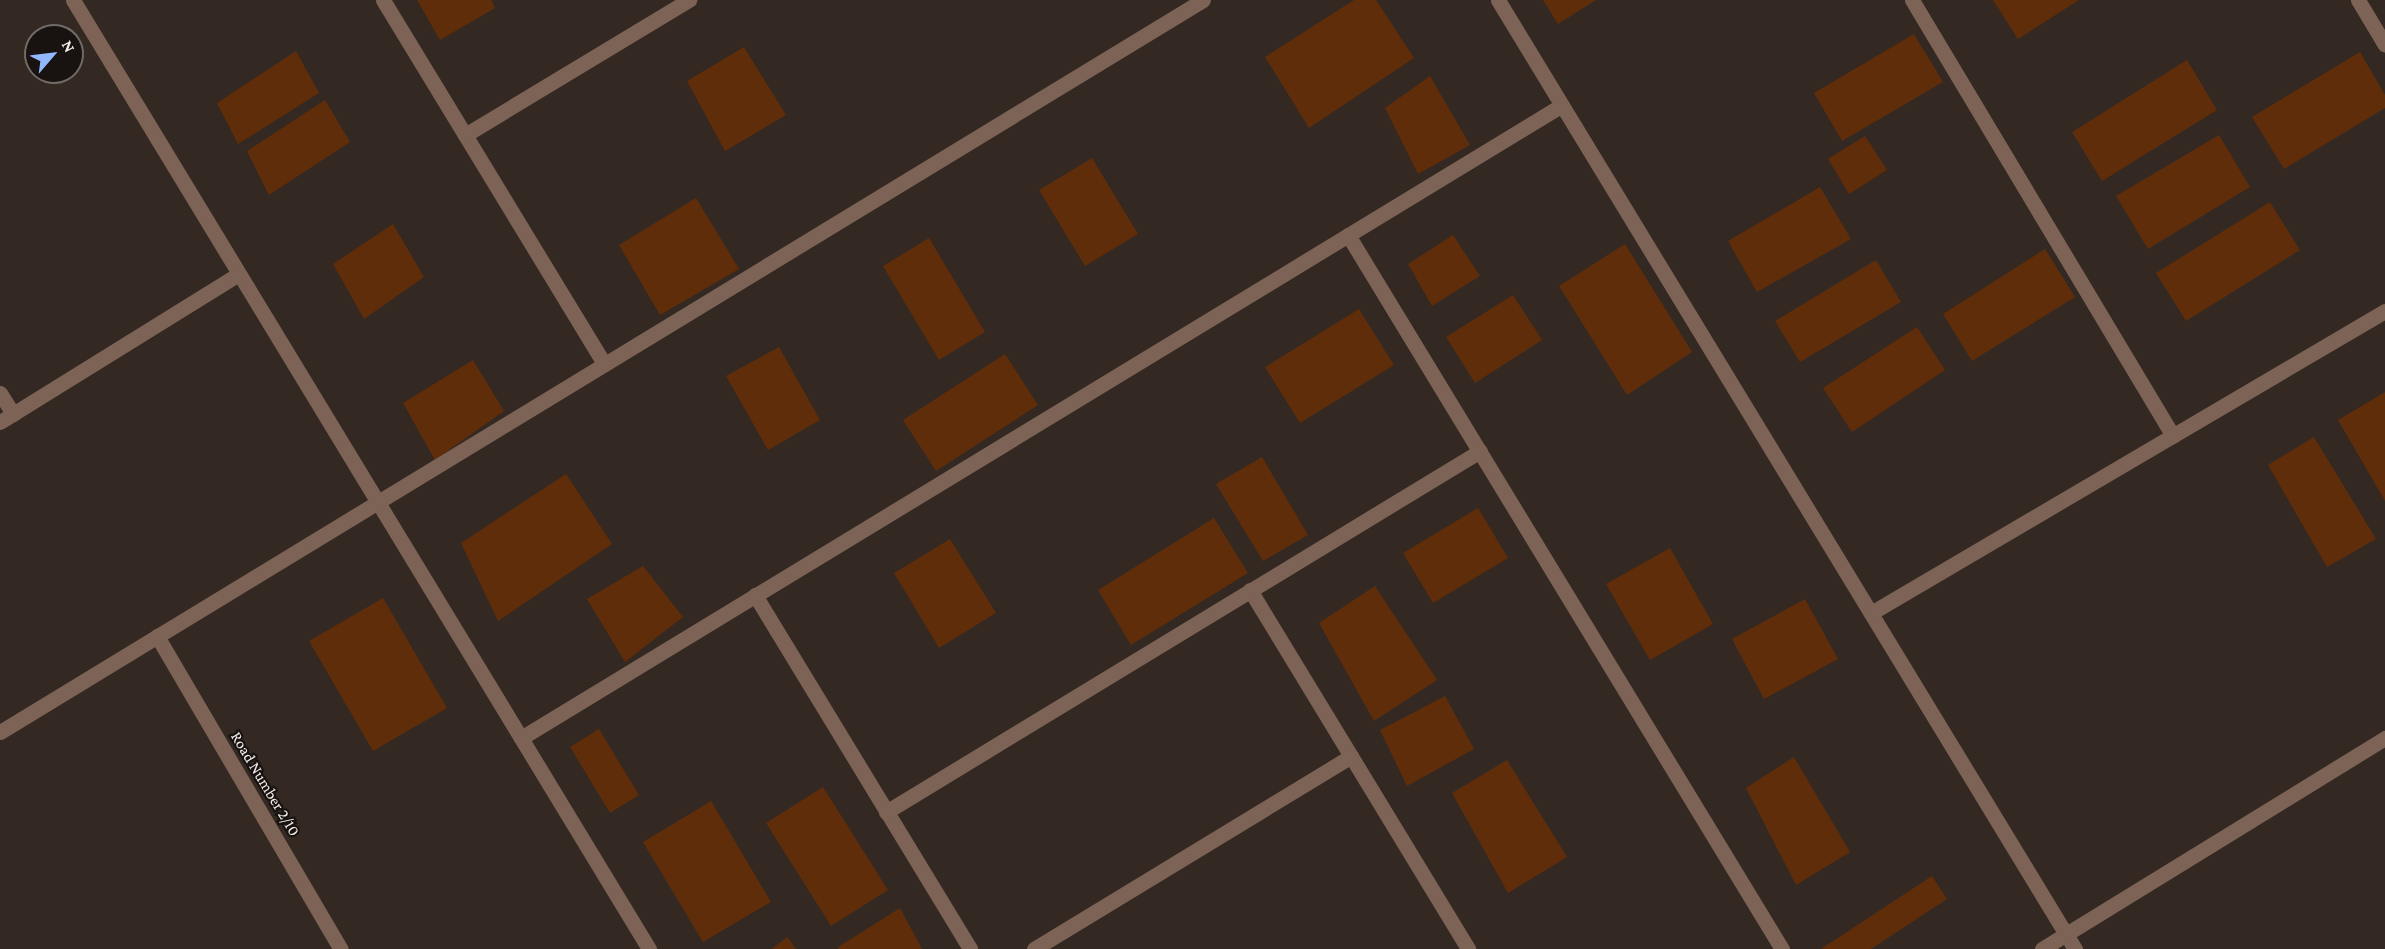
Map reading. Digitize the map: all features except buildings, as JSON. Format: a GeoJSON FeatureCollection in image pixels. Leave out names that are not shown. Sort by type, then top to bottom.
{"type":"FeatureCollection","features":[{"type":"Feature","properties":{"kind":"street"},"geometry":{"type":"LineString","coordinates":[[73,0],[649,949]]}},
{"type":"Feature","properties":{"kind":"street"},"geometry":{"type":"LineString","coordinates":[[383,0],[604,364]]}},
{"type":"Feature","properties":{"kind":"street"},"geometry":{"type":"LineString","coordinates":[[0,732],[1203,0]]}},
{"type":"Feature","properties":{"kind":"street"},"geometry":{"type":"LineString","coordinates":[[1498,0],[2075,949]]}},
{"type":"Feature","properties":{"kind":"street"},"geometry":{"type":"LineString","coordinates":[[1912,0],[2173,436]]}},
{"type":"Feature","properties":{"kind":"street"},"geometry":{"type":"LineString","coordinates":[[2358,0],[2385,45]]}},
{"type":"Feature","properties":{"kind":"street"},"geometry":{"type":"LineString","coordinates":[[465,135],[685,1]]}},
{"type":"Feature","properties":{"kind":"street"},"geometry":{"type":"LineString","coordinates":[[521,738],[1562,105]]}},
{"type":"Feature","properties":{"kind":"street"},"geometry":{"type":"LineString","coordinates":[[1348,235],[1782,949]]}},
{"type":"Feature","properties":{"kind":"street"},"geometry":{"type":"LineString","coordinates":[[0,393],[6,418],[239,274]]}},
{"type":"Feature","properties":{"kind":"street"},"geometry":{"type":"LineString","coordinates":[[1870,613],[2385,310]]}},
{"type":"Feature","properties":{"kind":"street"},"geometry":{"type":"LineString","coordinates":[[886,812],[1480,451]]}},
{"type":"Feature","properties":{"kind":"street"},"geometry":{"type":"LineString","coordinates":[[1250,591],[1468,949]]}},
{"type":"Feature","properties":{"kind":"street"},"geometry":{"type":"LineString","coordinates":[[755,595],[970,949]]}},
{"type":"Feature","properties":{"kind":"street","name":"Road Number 2/10"},"geometry":{"type":"LineString","coordinates":[[157,636],[341,949]]}},
{"type":"Feature","properties":{"kind":"street"},"geometry":{"type":"LineString","coordinates":[[2042,949],[2385,738]]}},
{"type":"Feature","properties":{"kind":"street"},"geometry":{"type":"LineString","coordinates":[[1034,949],[1351,756]]}}]}
